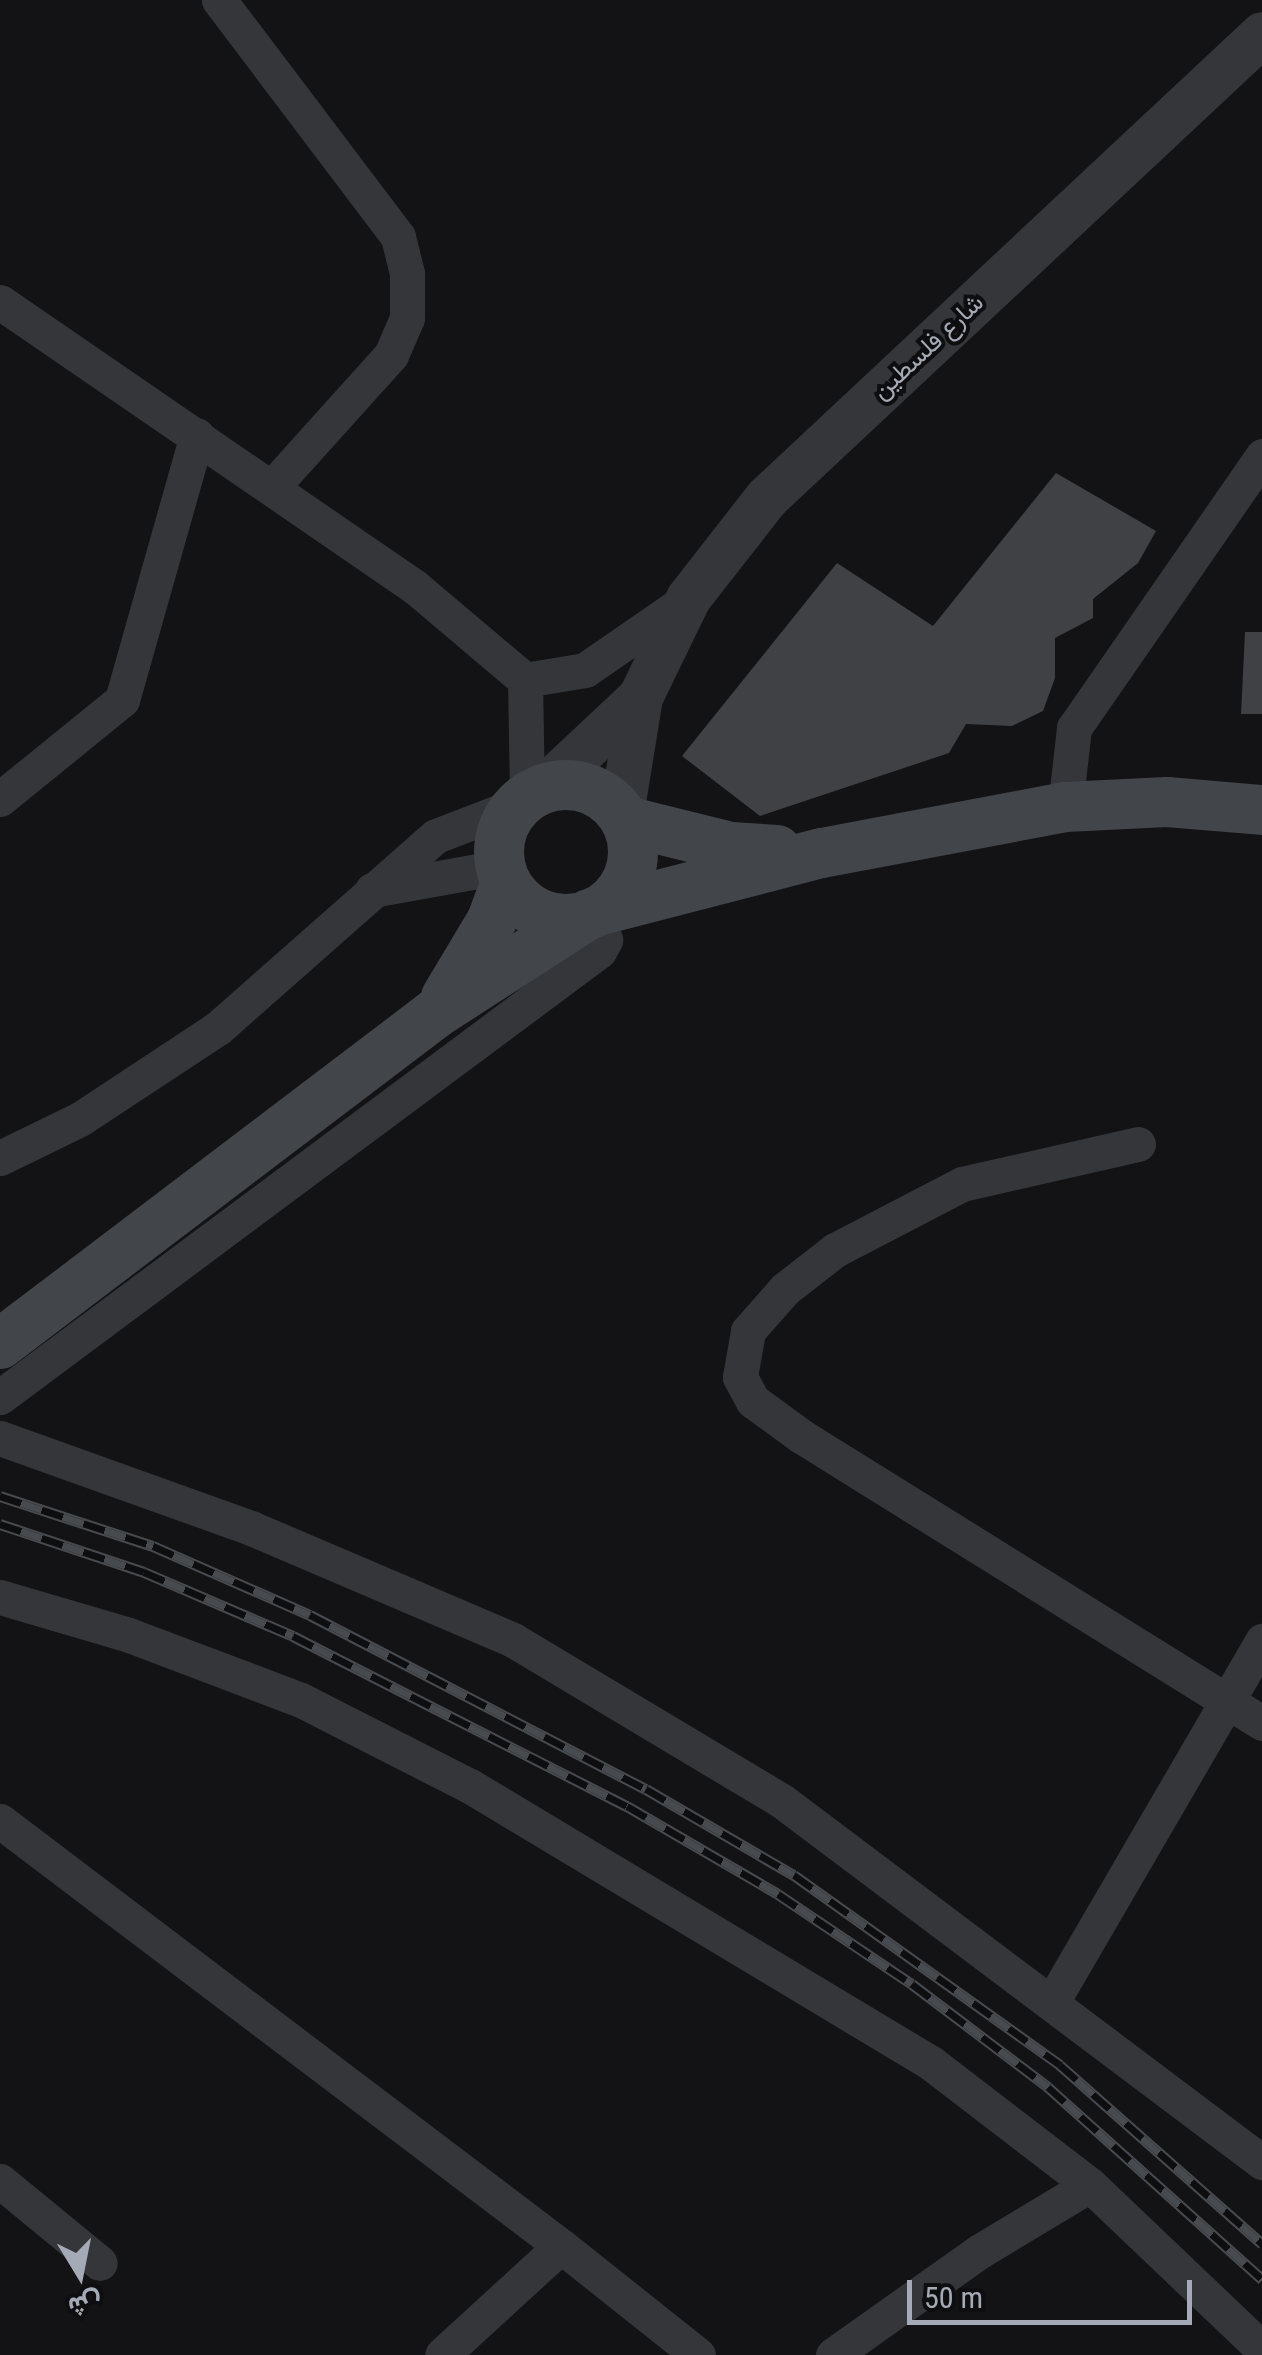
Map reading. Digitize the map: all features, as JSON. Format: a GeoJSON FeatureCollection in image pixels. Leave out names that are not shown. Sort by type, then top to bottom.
{"type":"FeatureCollection","features":[{"type":"Feature","properties":{"kind":"main road"},"geometry":{"type":"LineString","coordinates":[[436,1012],[492,920],[503,874],[499,844],[529,796],[586,788],[624,817],[731,847],[822,853]]}},
{"type":"Feature","properties":{"kind":"main road"},"geometry":{"type":"LineString","coordinates":[[503,874],[541,914],[593,913],[822,853],[1065,807],[1166,802],[1262,810]]}},
{"type":"Feature","properties":{"kind":"main road"},"geometry":{"type":"LineString","coordinates":[[0,1344],[436,1012],[593,913],[629,875],[633,851],[624,817]]}},
{"type":"Feature","properties":{"kind":"street"},"geometry":{"type":"LineString","coordinates":[[219,0],[398,237],[406,273],[407,318],[391,355],[274,486]]}},
{"type":"Feature","properties":{"kind":"street","name":"شارع فلسطين"},"geometry":{"type":"LineString","coordinates":[[640,696],[688,598],[766,498],[1262,34]]}},
{"type":"Feature","properties":{"kind":"street"},"geometry":{"type":"LineString","coordinates":[[0,302],[274,486],[415,587],[525,680],[529,796]]}},
{"type":"Feature","properties":{"kind":"street"},"geometry":{"type":"LineString","coordinates":[[0,798],[122,700],[196,434]]}},
{"type":"Feature","properties":{"kind":"street"},"geometry":{"type":"LineString","coordinates":[[1065,807],[1074,728],[1262,456]]}},
{"type":"Feature","properties":{"kind":"street"},"geometry":{"type":"LineString","coordinates":[[525,680],[585,670],[688,598]]}},
{"type":"Feature","properties":{"kind":"street"},"geometry":{"type":"LineString","coordinates":[[0,1158],[80,1119],[218,1028],[436,836],[529,796],[640,696]]}},
{"type":"Feature","properties":{"kind":"street"},"geometry":{"type":"LineString","coordinates":[[624,817],[640,696]]}},
{"type":"Feature","properties":{"kind":"street"},"geometry":{"type":"LineString","coordinates":[[372,890],[503,874]]}},
{"type":"Feature","properties":{"kind":"street"},"geometry":{"type":"LineString","coordinates":[[0,1396],[599,950],[605,940],[593,913]]}},
{"type":"Feature","properties":{"kind":"street"},"geometry":{"type":"LineString","coordinates":[[1138,1144],[962,1184],[836,1250],[784,1290],[748,1331],[740,1377],[752,1402],[802,1436],[1262,1723]]}},
{"type":"Feature","properties":{"kind":"street"},"geometry":{"type":"LineString","coordinates":[[0,1438],[250,1528],[514,1640],[782,1800],[1262,2162]]}},
{"type":"Feature","properties":{"kind":"street"},"geometry":{"type":"LineString","coordinates":[[0,1597],[129,1635],[301,1700],[470,1786],[931,2063],[1090,2184],[1262,2349]]}},
{"type":"Feature","properties":{"kind":"street"},"geometry":{"type":"LineString","coordinates":[[1052,2002],[1262,1641]]}},
{"type":"Feature","properties":{"kind":"street"},"geometry":{"type":"LineString","coordinates":[[4,1832],[561,2246],[698,2355]]}},
{"type":"Feature","properties":{"kind":"street"},"geometry":{"type":"LineString","coordinates":[[0,2180],[100,2263]]}},
{"type":"Feature","properties":{"kind":"street"},"geometry":{"type":"LineString","coordinates":[[833,2355],[980,2251],[1090,2184]]}},
{"type":"Feature","properties":{"kind":"street"},"geometry":{"type":"LineString","coordinates":[[442,2355],[561,2246]]}},
{"type":"Feature","properties":{"kind":"building"},"geometry":{"type":"Polygon","coordinates":[[[1056,473],[1156,531],[1138,563],[1093,599],[1093,618],[1055,638],[1055,678],[1043,711],[1012,726],[966,724],[949,753],[760,816],[682,756],[837,563],[933,626],[1056,473]]]}},
{"type":"Feature","properties":{"kind":"building"},"geometry":{"type":"Polygon","coordinates":[[[1245,632],[1262,632],[1262,714],[1241,714],[1245,632]]]}},
{"type":"Feature","properties":{"kind":"railway"},"geometry":{"type":"LineString","coordinates":[[0,1496],[153,1546],[310,1615],[646,1789],[794,1875],[1060,2065],[1262,2244]]}},
{"type":"Feature","properties":{"kind":"railway"},"geometry":{"type":"LineString","coordinates":[[0,1524],[144,1572],[293,1636],[627,1806],[778,1894],[912,1984],[1048,2087],[1262,2279]]}}]}
